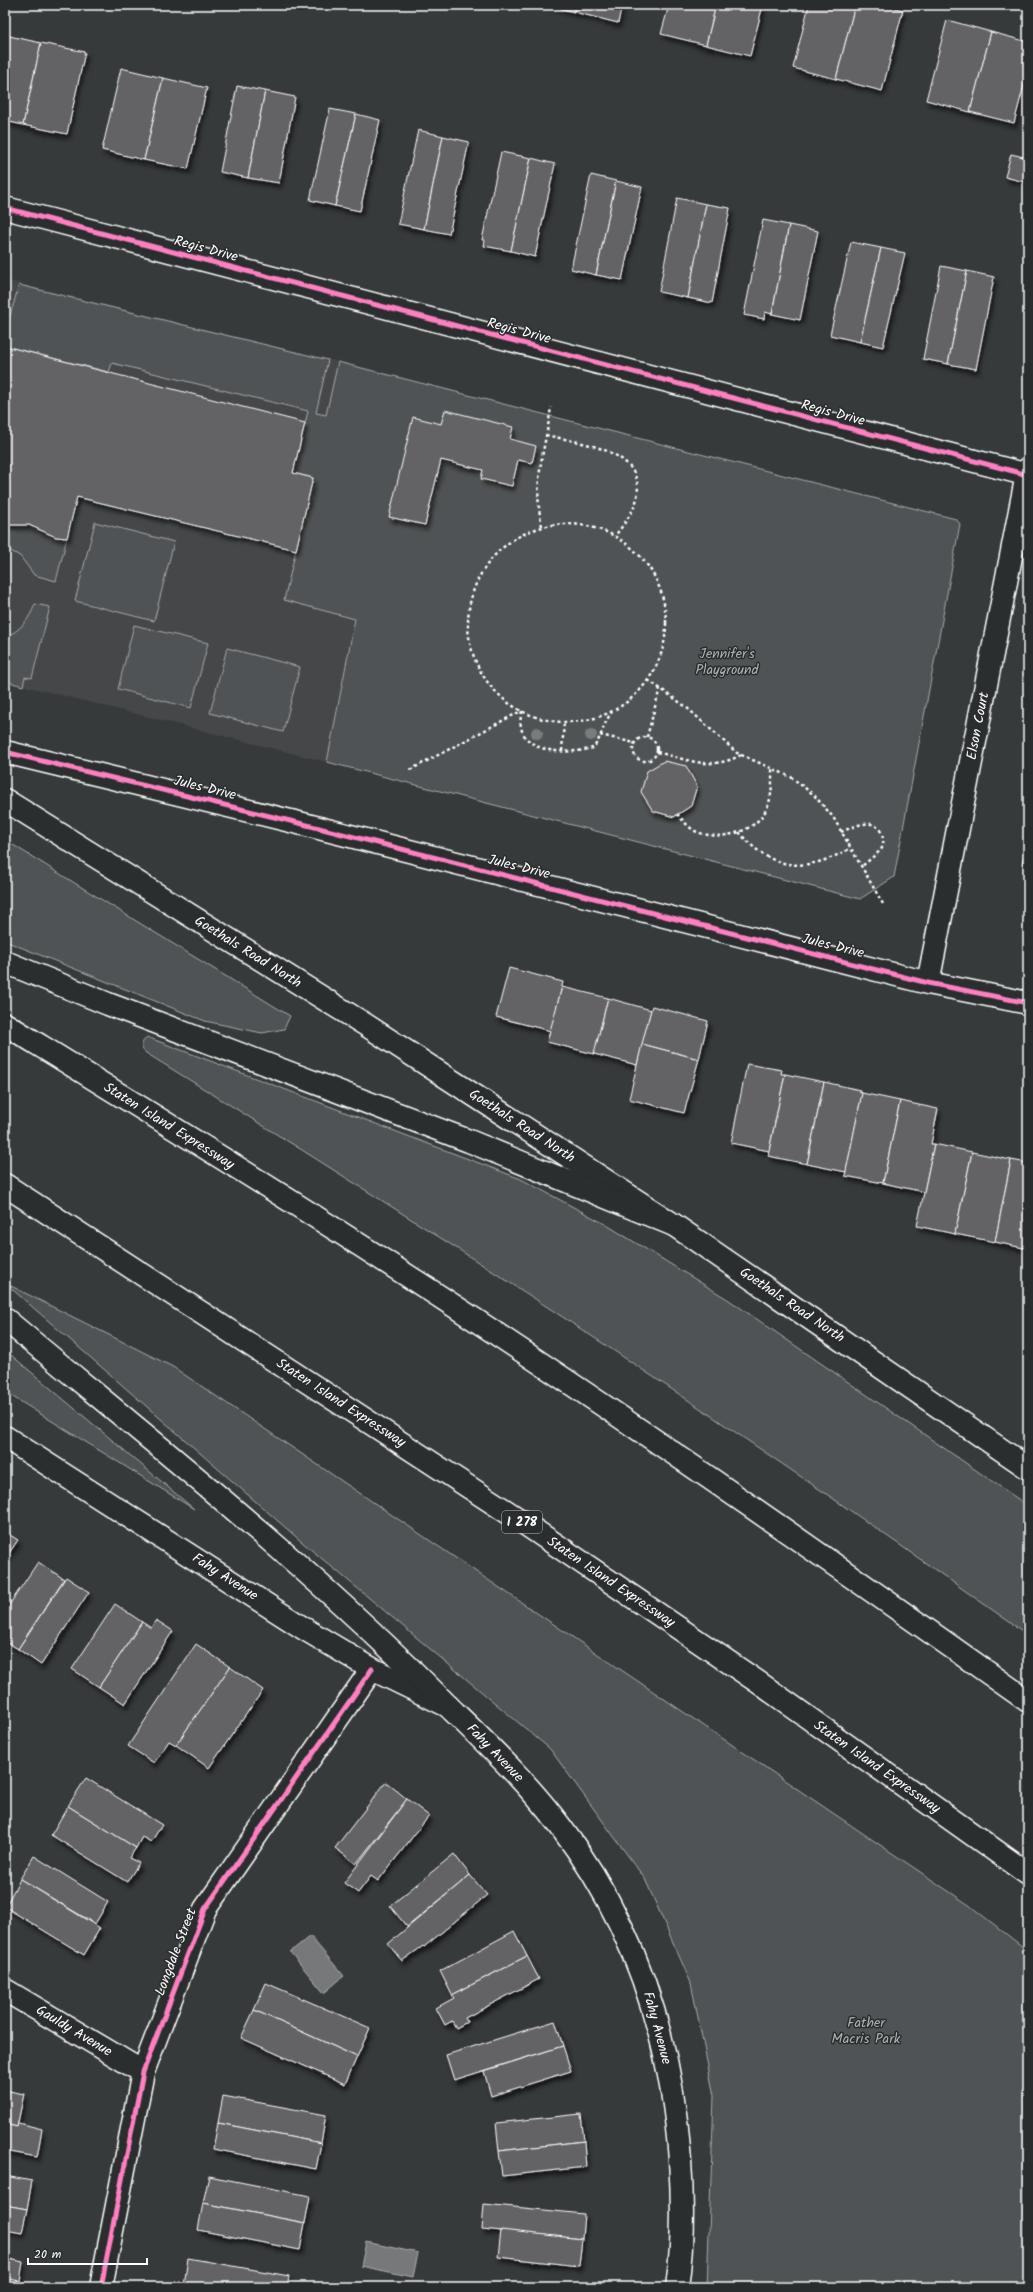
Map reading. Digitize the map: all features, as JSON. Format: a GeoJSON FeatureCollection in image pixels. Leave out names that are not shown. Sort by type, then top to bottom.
{"type":"FeatureCollection","features":[{"type":"Feature","properties":{"kind":"main road","name":"Regis Drive"},"geometry":{"type":"LineString","coordinates":[[5,208],[1028,473]]}},
{"type":"Feature","properties":{"kind":"main road","name":"Elson Court"},"geometry":{"type":"LineString","coordinates":[[928,982],[1028,473]]}},
{"type":"Feature","properties":{"kind":"main road","name":"Jules Drive"},"geometry":{"type":"LineString","coordinates":[[5,752],[307,825],[928,982],[1028,1003]]}},
{"type":"Feature","properties":{"kind":"main road","name":"Goethals Road North"},"geometry":{"type":"LineString","coordinates":[[5,800],[360,1021],[674,1225],[1028,1468]]}},
{"type":"Feature","properties":{"kind":"main road"},"geometry":{"type":"LineString","coordinates":[[5,962],[108,1004],[462,1138],[674,1225]]}},
{"type":"Feature","properties":{"kind":"main road","name":"Staten Island Expressway"},"geometry":{"type":"LineString","coordinates":[[5,1024],[244,1172],[480,1323],[723,1488],[1028,1701]]}},
{"type":"Feature","properties":{"kind":"main road","name":"Staten Island Expressway"},"geometry":{"type":"LineString","coordinates":[[5,1185],[525,1524],[751,1677],[1028,1874]]}},
{"type":"Feature","properties":{"kind":"main road"},"geometry":{"type":"LineString","coordinates":[[5,1319],[231,1508],[380,1638],[448,1706]]}},
{"type":"Feature","properties":{"kind":"main road","name":"Fahy Avenue"},"geometry":{"type":"LineString","coordinates":[[5,1436],[372,1669],[448,1706],[516,1775],[561,1827],[605,1895],[640,1968],[653,2004],[663,2045],[678,2137],[682,2228],[677,2287]]}},
{"type":"Feature","properties":{"kind":"main road","name":"Longdale Street"},"geometry":{"type":"LineString","coordinates":[[101,2287],[142,2072],[206,1909],[372,1669]]}},
{"type":"Feature","properties":{"kind":"main road","name":"Gauldy Avenue"},"geometry":{"type":"LineString","coordinates":[[5,1990],[142,2072]]}},
{"type":"Feature","properties":{"kind":"path"},"geometry":{"type":"LineString","coordinates":[[542,526],[537,506],[537,487],[550,407]]}},
{"type":"Feature","properties":{"kind":"path"},"geometry":{"type":"LineString","coordinates":[[546,435],[612,452],[630,468],[635,477],[637,498],[616,536]]}},
{"type":"Feature","properties":{"kind":"path"},"geometry":{"type":"LineString","coordinates":[[565,523],[587,525],[616,536],[629,544],[645,560],[657,579],[665,601],[667,624],[664,647],[656,668],[643,688],[626,704],[604,716],[581,721],[564,722],[534,717],[522,711],[494,691],[480,672],[470,648],[467,623],[473,591],[480,573],[495,553],[515,537],[542,526],[565,523]]}},
{"type":"Feature","properties":{"kind":"path"},"geometry":{"type":"LineString","coordinates":[[648,680],[685,706],[725,744],[741,755],[772,767],[791,777],[814,796],[833,817],[883,904]]}},
{"type":"Feature","properties":{"kind":"path"},"geometry":{"type":"LineString","coordinates":[[647,737],[660,688]]}},
{"type":"Feature","properties":{"kind":"path"},"geometry":{"type":"LineString","coordinates":[[522,711],[519,722],[524,739],[534,745],[562,750],[593,748],[598,742],[606,719],[614,710]]}},
{"type":"Feature","properties":{"kind":"path"},"geometry":{"type":"LineString","coordinates":[[410,770],[522,711]]}},
{"type":"Feature","properties":{"kind":"path"},"geometry":{"type":"LineString","coordinates":[[562,750],[564,722]]}},
{"type":"Feature","properties":{"kind":"path"},"geometry":{"type":"LineString","coordinates":[[600,735],[635,743]]}},
{"type":"Feature","properties":{"kind":"path"},"geometry":{"type":"LineString","coordinates":[[647,737],[656,745],[657,752],[649,761],[641,760],[634,752],[635,743],[639,739],[647,737]]}},
{"type":"Feature","properties":{"kind":"path"},"geometry":{"type":"LineString","coordinates":[[657,752],[706,764],[728,762],[741,755]]}},
{"type":"Feature","properties":{"kind":"path"},"geometry":{"type":"LineString","coordinates":[[677,814],[688,826],[707,834],[722,836],[739,832],[758,821],[766,811],[772,793],[772,767]]}},
{"type":"Feature","properties":{"kind":"path"},"geometry":{"type":"LineString","coordinates":[[841,832],[859,824],[868,823],[874,824],[879,829],[883,836],[881,850],[861,867]]}},
{"type":"Feature","properties":{"kind":"path"},"geometry":{"type":"LineString","coordinates":[[739,832],[751,846],[764,856],[778,862],[794,864],[824,861],[851,848]]}},
{"type":"Feature","properties":{"kind":"shaded area"},"geometry":{"type":"Polygon","coordinates":[[[5,280],[401,377],[327,762],[5,681],[5,280]]]}},
{"type":"Feature","properties":{"kind":"shaded area"},"geometry":{"type":"Polygon","coordinates":[[[310,1936],[344,1976],[324,1993],[290,1952],[310,1936]]]}},
{"type":"Feature","properties":{"kind":"shaded area"},"geometry":{"type":"Polygon","coordinates":[[[366,2242],[418,2253],[413,2277],[361,2266],[366,2242]]]}},
{"type":"Feature","properties":{"kind":"green space","name":"Jennifer's Playground"},"geometry":{"type":"Polygon","coordinates":[[[19,285],[328,360],[316,413],[326,415],[338,362],[956,519],[960,524],[894,877],[860,899],[327,762],[355,619],[284,600],[313,478],[293,473],[308,411],[112,363],[109,372],[5,346],[5,333],[19,285]]]}},
{"type":"Feature","properties":{"kind":"green space"},"geometry":{"type":"Polygon","coordinates":[[[95,522],[174,542],[154,621],[75,601],[95,522]]]}},
{"type":"Feature","properties":{"kind":"green space"},"geometry":{"type":"Polygon","coordinates":[[[5,525],[29,525],[56,537],[67,538],[56,581],[34,575],[20,556],[5,548],[5,525]]]}},
{"type":"Feature","properties":{"kind":"green space"},"geometry":{"type":"Polygon","coordinates":[[[35,604],[50,607],[32,678],[25,677],[23,686],[5,681],[5,637],[16,631],[24,624],[35,604]]]}},
{"type":"Feature","properties":{"kind":"green space"},"geometry":{"type":"Polygon","coordinates":[[[134,625],[208,643],[191,708],[118,689],[134,625]]]}},
{"type":"Feature","properties":{"kind":"green space"},"geometry":{"type":"Polygon","coordinates":[[[227,648],[300,667],[283,732],[210,713],[227,648]]]}},
{"type":"Feature","properties":{"kind":"green space"},"geometry":{"type":"Polygon","coordinates":[[[5,840],[290,1016],[284,1029],[262,1033],[205,1021],[5,941],[5,840]]]}},
{"type":"Feature","properties":{"kind":"green space"},"geometry":{"type":"Polygon","coordinates":[[[147,1037],[521,1179],[605,1224],[729,1300],[1028,1506],[1028,1635],[690,1401],[536,1299],[146,1053],[142,1049],[142,1043],[147,1037]]]}},
{"type":"Feature","properties":{"kind":"green space","name":"Father Macris Park"},"geometry":{"type":"Polygon","coordinates":[[[5,1283],[173,1367],[969,1905],[1028,1951],[1028,2287],[707,2287],[714,2096],[691,1983],[645,1879],[550,1749],[302,1542],[5,1283]]]}},
{"type":"Feature","properties":{"kind":"green space"},"geometry":{"type":"Polygon","coordinates":[[[5,1350],[194,1509],[5,1392],[5,1350]]]}},
{"type":"Feature","properties":{"kind":"building"},"geometry":{"type":"Polygon","coordinates":[[[548,5],[575,5],[574,12],[548,5]]]}},
{"type":"Feature","properties":{"kind":"building"},"geometry":{"type":"Polygon","coordinates":[[[575,5],[622,5],[618,23],[574,12],[575,5]]]}},
{"type":"Feature","properties":{"kind":"building"},"geometry":{"type":"Polygon","coordinates":[[[669,5],[716,5],[706,45],[661,34],[669,5]]]}},
{"type":"Feature","properties":{"kind":"building"},"geometry":{"type":"Polygon","coordinates":[[[716,5],[763,5],[750,56],[706,45],[716,5]]]}},
{"type":"Feature","properties":{"kind":"building"},"geometry":{"type":"Polygon","coordinates":[[[809,5],[855,5],[836,79],[793,68],[809,5]]]}},
{"type":"Feature","properties":{"kind":"building"},"geometry":{"type":"Polygon","coordinates":[[[855,5],[884,5],[903,10],[882,91],[836,79],[855,5]]]}},
{"type":"Feature","properties":{"kind":"building"},"geometry":{"type":"Polygon","coordinates":[[[947,20],[991,32],[970,112],[926,100],[947,20]]]}},
{"type":"Feature","properties":{"kind":"building"},"geometry":{"type":"Polygon","coordinates":[[[991,32],[1028,42],[1028,70],[1014,123],[970,112],[991,32]]]}},
{"type":"Feature","properties":{"kind":"building"},"geometry":{"type":"Polygon","coordinates":[[[5,35],[41,43],[23,125],[5,121],[5,35]]]}},
{"type":"Feature","properties":{"kind":"building"},"geometry":{"type":"Polygon","coordinates":[[[41,43],[85,52],[67,134],[23,125],[41,43]]]}},
{"type":"Feature","properties":{"kind":"building"},"geometry":{"type":"Polygon","coordinates":[[[121,68],[163,78],[144,160],[102,150],[121,68]]]}},
{"type":"Feature","properties":{"kind":"building"},"geometry":{"type":"Polygon","coordinates":[[[163,78],[207,88],[188,169],[144,160],[163,78]]]}},
{"type":"Feature","properties":{"kind":"building"},"geometry":{"type":"Polygon","coordinates":[[[237,86],[265,91],[248,178],[220,172],[237,86]]]}},
{"type":"Feature","properties":{"kind":"building"},"geometry":{"type":"Polygon","coordinates":[[[265,91],[295,97],[279,183],[248,178],[265,91]]]}},
{"type":"Feature","properties":{"kind":"building"},"geometry":{"type":"Polygon","coordinates":[[[330,109],[356,114],[335,206],[310,200],[330,109]]]}},
{"type":"Feature","properties":{"kind":"building"},"geometry":{"type":"Polygon","coordinates":[[[356,114],[380,120],[360,211],[335,206],[356,114]]]}},
{"type":"Feature","properties":{"kind":"building"},"geometry":{"type":"Polygon","coordinates":[[[418,130],[443,136],[424,229],[398,224],[418,130]]]}},
{"type":"Feature","properties":{"kind":"building"},"geometry":{"type":"Polygon","coordinates":[[[443,136],[469,142],[449,234],[424,229],[443,136]]]}},
{"type":"Feature","properties":{"kind":"building"},"geometry":{"type":"Polygon","coordinates":[[[501,152],[531,158],[511,251],[484,246],[485,240],[482,240],[501,152]]]}},
{"type":"Feature","properties":{"kind":"building"},"geometry":{"type":"Polygon","coordinates":[[[1011,154],[1028,158],[1028,183],[1005,177],[1011,154]]]}},
{"type":"Feature","properties":{"kind":"building"},"geometry":{"type":"Polygon","coordinates":[[[531,158],[555,164],[535,257],[511,251],[531,158]]]}},
{"type":"Feature","properties":{"kind":"building"},"geometry":{"type":"Polygon","coordinates":[[[591,175],[616,181],[596,275],[571,269],[591,175]]]}},
{"type":"Feature","properties":{"kind":"building"},"geometry":{"type":"Polygon","coordinates":[[[616,181],[642,187],[622,280],[596,275],[616,181]]]}},
{"type":"Feature","properties":{"kind":"building"},"geometry":{"type":"Polygon","coordinates":[[[677,198],[706,204],[688,298],[659,292],[677,198]]]}},
{"type":"Feature","properties":{"kind":"building"},"geometry":{"type":"Polygon","coordinates":[[[706,204],[730,208],[712,303],[688,298],[706,204]]]}},
{"type":"Feature","properties":{"kind":"building"},"geometry":{"type":"Polygon","coordinates":[[[763,220],[789,225],[772,314],[765,312],[764,319],[744,315],[763,220]]]}},
{"type":"Feature","properties":{"kind":"building"},"geometry":{"type":"Polygon","coordinates":[[[789,225],[818,231],[800,320],[772,314],[789,225]]]}},
{"type":"Feature","properties":{"kind":"building"},"geometry":{"type":"Polygon","coordinates":[[[851,242],[881,248],[860,342],[830,335],[851,242]]]}},
{"type":"Feature","properties":{"kind":"building"},"geometry":{"type":"Polygon","coordinates":[[[881,248],[905,253],[883,347],[860,342],[881,248]]]}},
{"type":"Feature","properties":{"kind":"building"},"geometry":{"type":"Polygon","coordinates":[[[941,266],[967,271],[948,364],[923,359],[941,266]]]}},
{"type":"Feature","properties":{"kind":"building"},"geometry":{"type":"Polygon","coordinates":[[[967,271],[994,277],[976,369],[948,364],[967,271]]]}},
{"type":"Feature","properties":{"kind":"building"},"geometry":{"type":"Polygon","coordinates":[[[5,346],[305,423],[293,473],[313,478],[296,550],[77,497],[67,538],[56,537],[29,525],[5,525],[5,346]]]}},
{"type":"Feature","properties":{"kind":"building"},"geometry":{"type":"Polygon","coordinates":[[[445,410],[513,427],[510,439],[536,446],[532,463],[518,460],[512,486],[481,479],[483,470],[441,460],[425,525],[389,517],[413,417],[441,424],[445,410]]]}},
{"type":"Feature","properties":{"kind":"building"},"geometry":{"type":"Polygon","coordinates":[[[664,761],[686,766],[697,786],[691,806],[674,817],[653,811],[641,792],[647,771],[664,761]]]}},
{"type":"Feature","properties":{"kind":"building"},"geometry":{"type":"Polygon","coordinates":[[[1028,834],[1028,865],[1022,864],[1028,834]]]}},
{"type":"Feature","properties":{"kind":"building"},"geometry":{"type":"Polygon","coordinates":[[[509,968],[563,982],[551,1031],[496,1017],[509,968]]]}},
{"type":"Feature","properties":{"kind":"building"},"geometry":{"type":"Polygon","coordinates":[[[562,987],[608,998],[594,1054],[547,1042],[562,987]]]}},
{"type":"Feature","properties":{"kind":"building"},"geometry":{"type":"Polygon","coordinates":[[[608,998],[651,1010],[637,1065],[594,1054],[608,998]]]}},
{"type":"Feature","properties":{"kind":"building"},"geometry":{"type":"Polygon","coordinates":[[[652,1006],[708,1021],[699,1059],[642,1044],[652,1006]]]}},
{"type":"Feature","properties":{"kind":"building"},"geometry":{"type":"Polygon","coordinates":[[[642,1044],[699,1059],[684,1113],[629,1099],[642,1044]]]}},
{"type":"Feature","properties":{"kind":"building"},"geometry":{"type":"Polygon","coordinates":[[[747,1064],[782,1070],[781,1074],[785,1074],[769,1151],[731,1143],[747,1064]]]}},
{"type":"Feature","properties":{"kind":"building"},"geometry":{"type":"Polygon","coordinates":[[[785,1074],[824,1082],[807,1164],[768,1156],[785,1074]]]}},
{"type":"Feature","properties":{"kind":"building"},"geometry":{"type":"Polygon","coordinates":[[[824,1082],[860,1090],[859,1092],[862,1093],[846,1172],[807,1164],[824,1082]]]}},
{"type":"Feature","properties":{"kind":"building"},"geometry":{"type":"Polygon","coordinates":[[[862,1093],[900,1101],[883,1183],[845,1176],[862,1093]]]}},
{"type":"Feature","properties":{"kind":"building"},"geometry":{"type":"Polygon","coordinates":[[[900,1101],[938,1109],[931,1144],[934,1144],[924,1192],[883,1183],[900,1101]]]}},
{"type":"Feature","properties":{"kind":"building"},"geometry":{"type":"Polygon","coordinates":[[[934,1144],[972,1152],[955,1234],[917,1226],[934,1144]]]}},
{"type":"Feature","properties":{"kind":"building"},"geometry":{"type":"Polygon","coordinates":[[[972,1152],[1011,1160],[995,1242],[955,1234],[972,1152]]]}},
{"type":"Feature","properties":{"kind":"building"},"geometry":{"type":"Polygon","coordinates":[[[1011,1160],[1028,1163],[1028,1249],[995,1242],[1011,1160]]]}},
{"type":"Feature","properties":{"kind":"building"},"geometry":{"type":"Polygon","coordinates":[[[5,1532],[18,1540],[5,1559],[5,1532]]]}},
{"type":"Feature","properties":{"kind":"building"},"geometry":{"type":"Polygon","coordinates":[[[38,1562],[64,1579],[18,1649],[5,1641],[5,1611],[38,1562]]]}},
{"type":"Feature","properties":{"kind":"building"},"geometry":{"type":"Polygon","coordinates":[[[66,1577],[89,1592],[41,1665],[18,1649],[66,1577]]]}},
{"type":"Feature","properties":{"kind":"building"},"geometry":{"type":"Polygon","coordinates":[[[115,1604],[142,1622],[99,1687],[72,1669],[115,1604]]]}},
{"type":"Feature","properties":{"kind":"building"},"geometry":{"type":"Polygon","coordinates":[[[156,1620],[173,1631],[125,1704],[99,1687],[142,1622],[151,1628],[156,1620]]]}},
{"type":"Feature","properties":{"kind":"building"},"geometry":{"type":"Polygon","coordinates":[[[196,1644],[230,1667],[176,1745],[169,1741],[154,1763],[128,1746],[196,1644]]]}},
{"type":"Feature","properties":{"kind":"building"},"geometry":{"type":"Polygon","coordinates":[[[230,1667],[263,1690],[209,1768],[176,1745],[230,1667]]]}},
{"type":"Feature","properties":{"kind":"building"},"geometry":{"type":"Polygon","coordinates":[[[86,1778],[162,1825],[151,1842],[142,1837],[136,1848],[68,1806],[86,1778]]]}},
{"type":"Feature","properties":{"kind":"building"},"geometry":{"type":"Polygon","coordinates":[[[386,1782],[407,1799],[356,1864],[335,1848],[386,1782]]]}},
{"type":"Feature","properties":{"kind":"building"},"geometry":{"type":"Polygon","coordinates":[[[407,1799],[429,1816],[378,1881],[371,1876],[358,1893],[344,1883],[407,1799]]]}},
{"type":"Feature","properties":{"kind":"building"},"geometry":{"type":"Polygon","coordinates":[[[68,1806],[136,1848],[129,1858],[139,1863],[127,1882],[51,1835],[68,1806]]]}},
{"type":"Feature","properties":{"kind":"building"},"geometry":{"type":"Polygon","coordinates":[[[454,1854],[470,1875],[407,1927],[390,1906],[454,1854]]]}},
{"type":"Feature","properties":{"kind":"building"},"geometry":{"type":"Polygon","coordinates":[[[34,1856],[108,1902],[95,1924],[20,1879],[34,1856]]]}},
{"type":"Feature","properties":{"kind":"building"},"geometry":{"type":"Polygon","coordinates":[[[470,1875],[487,1895],[424,1947],[423,1946],[402,1961],[388,1944],[470,1875]]]}},
{"type":"Feature","properties":{"kind":"building"},"geometry":{"type":"Polygon","coordinates":[[[20,1879],[100,1928],[84,1955],[5,1907],[20,1879]]]}},
{"type":"Feature","properties":{"kind":"building"},"geometry":{"type":"Polygon","coordinates":[[[514,1931],[527,1956],[452,1995],[440,1971],[514,1931]]]}},
{"type":"Feature","properties":{"kind":"building"},"geometry":{"type":"Polygon","coordinates":[[[527,1956],[539,1979],[465,2018],[467,2022],[456,2028],[452,2021],[445,2025],[436,2008],[454,1998],[452,1995],[527,1956]]]}},
{"type":"Feature","properties":{"kind":"building"},"geometry":{"type":"Polygon","coordinates":[[[266,1983],[370,2028],[357,2057],[254,2010],[266,1983]]]}},
{"type":"Feature","properties":{"kind":"building"},"geometry":{"type":"Polygon","coordinates":[[[254,2010],[357,2057],[345,2084],[241,2038],[254,2010]]]}},
{"type":"Feature","properties":{"kind":"building"},"geometry":{"type":"Polygon","coordinates":[[[555,2021],[563,2046],[454,2080],[446,2055],[555,2021]]]}},
{"type":"Feature","properties":{"kind":"building"},"geometry":{"type":"Polygon","coordinates":[[[563,2046],[571,2071],[491,2096],[484,2071],[563,2046]]]}},
{"type":"Feature","properties":{"kind":"building"},"geometry":{"type":"Polygon","coordinates":[[[5,2090],[24,2094],[17,2127],[5,2124],[5,2090]]]}},
{"type":"Feature","properties":{"kind":"building"},"geometry":{"type":"Polygon","coordinates":[[[223,2096],[326,2115],[321,2143],[218,2123],[223,2096]]]}},
{"type":"Feature","properties":{"kind":"building"},"geometry":{"type":"Polygon","coordinates":[[[581,2114],[584,2141],[499,2151],[496,2123],[581,2114]]]}},
{"type":"Feature","properties":{"kind":"building"},"geometry":{"type":"Polygon","coordinates":[[[18,2123],[42,2129],[37,2157],[5,2151],[5,2124],[17,2127],[18,2123]]]}},
{"type":"Feature","properties":{"kind":"building"},"geometry":{"type":"Polygon","coordinates":[[[218,2123],[321,2143],[316,2169],[213,2149],[218,2123]]]}},
{"type":"Feature","properties":{"kind":"building"},"geometry":{"type":"Polygon","coordinates":[[[584,2141],[586,2167],[502,2176],[499,2151],[584,2141]]]}},
{"type":"Feature","properties":{"kind":"building"},"geometry":{"type":"Polygon","coordinates":[[[5,2176],[32,2181],[27,2209],[5,2205],[5,2176]]]}},
{"type":"Feature","properties":{"kind":"building"},"geometry":{"type":"Polygon","coordinates":[[[209,2176],[310,2196],[305,2223],[203,2203],[209,2176]]]}},
{"type":"Feature","properties":{"kind":"building"},"geometry":{"type":"Polygon","coordinates":[[[203,2203],[305,2223],[300,2250],[198,2230],[203,2203]]]}},
{"type":"Feature","properties":{"kind":"building"},"geometry":{"type":"Polygon","coordinates":[[[484,2204],[584,2214],[582,2239],[482,2229],[484,2204]]]}},
{"type":"Feature","properties":{"kind":"building"},"geometry":{"type":"Polygon","coordinates":[[[5,2205],[27,2209],[22,2233],[5,2230],[5,2205]]]}},
{"type":"Feature","properties":{"kind":"building"},"geometry":{"type":"Polygon","coordinates":[[[501,2230],[582,2239],[579,2266],[498,2257],[501,2230]]]}},
{"type":"Feature","properties":{"kind":"building"},"geometry":{"type":"Polygon","coordinates":[[[5,2258],[23,2262],[20,2281],[9,2279],[7,2287],[5,2287],[5,2258]]]}},
{"type":"Feature","properties":{"kind":"building"},"geometry":{"type":"Polygon","coordinates":[[[188,2258],[289,2276],[287,2287],[184,2285],[188,2258]]]}},
{"type":"Feature","properties":{"kind":"cycle path"},"geometry":{"type":"LineString","coordinates":[[5,208],[1028,475]]}},
{"type":"Feature","properties":{"kind":"cycle path"},"geometry":{"type":"LineString","coordinates":[[5,752],[307,825],[928,983],[1028,1003]]}},
{"type":"Feature","properties":{"kind":"cycle path"},"geometry":{"type":"LineString","coordinates":[[101,2287],[143,2072],[205,1909],[372,1669]]}}]}
